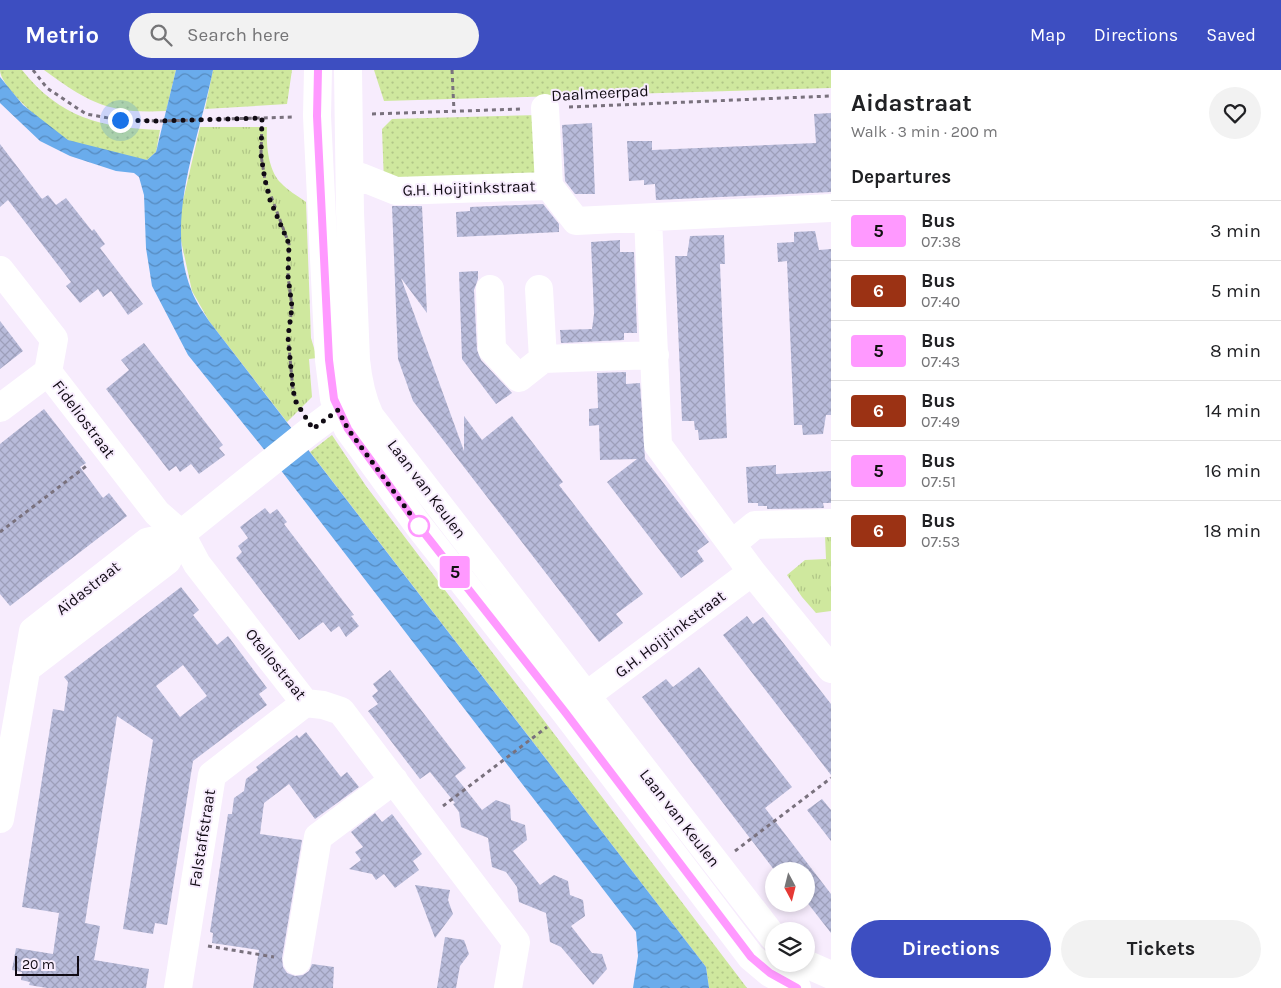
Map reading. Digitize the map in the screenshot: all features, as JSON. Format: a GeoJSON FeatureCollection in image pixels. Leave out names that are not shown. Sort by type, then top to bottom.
{"type":"FeatureCollection","features":[{"type":"Feature","properties":{"kind":"street","name":"Laan van Keulen"},"geometry":{"type":"LineString","coordinates":[[318,70],[317,116],[329,360],[332,386],[338,410],[348,429],[418,525],[717,866],[765,927]]}},
{"type":"Feature","properties":{"kind":"street","name":"Laan van Keulen"},"geometry":{"type":"LineString","coordinates":[[348,70],[350,212],[357,373],[362,398],[370,416],[576,704],[751,957],[770,973],[799,978],[831,975]]}},
{"type":"Feature","properties":{"kind":"street"},"geometry":{"type":"LineString","coordinates":[[545,108],[549,186],[576,221],[831,208]]}},
{"type":"Feature","properties":{"kind":"street","name":"G.H. Hoijtinkstraat"},"geometry":{"type":"LineString","coordinates":[[361,177],[396,191],[549,186]]}},
{"type":"Feature","properties":{"kind":"street"},"geometry":{"type":"LineString","coordinates":[[648,218],[658,445],[752,572],[831,669]]}},
{"type":"Feature","properties":{"kind":"street","name":"Fideliostraat"},"geometry":{"type":"LineString","coordinates":[[0,270],[54,339],[48,372],[157,513],[180,534]]}},
{"type":"Feature","properties":{"kind":"street"},"geometry":{"type":"LineString","coordinates":[[490,289],[492,349],[519,378],[543,359],[655,355]]}},
{"type":"Feature","properties":{"kind":"street"},"geometry":{"type":"LineString","coordinates":[[539,289],[543,359]]}},
{"type":"Feature","properties":{"kind":"street"},"geometry":{"type":"LineString","coordinates":[[0,408],[48,372]]}},
{"type":"Feature","properties":{"kind":"street"},"geometry":{"type":"LineString","coordinates":[[310,431],[338,410],[362,398]]}},
{"type":"Feature","properties":{"kind":"street","name":"Aïdastraat"},"geometry":{"type":"LineString","coordinates":[[0,820],[33,631],[147,542],[180,534],[310,431]]}},
{"type":"Feature","properties":{"kind":"street"},"geometry":{"type":"LineString","coordinates":[[732,544],[755,525],[831,523]]}},
{"type":"Feature","properties":{"kind":"street","name":"Otellostraat"},"geometry":{"type":"LineString","coordinates":[[180,534],[197,564],[305,703],[323,705],[341,711],[516,942],[508,988]]}},
{"type":"Feature","properties":{"kind":"street","name":"G.H. Hoijtinkstraat"},"geometry":{"type":"LineString","coordinates":[[576,704],[752,572]]}},
{"type":"Feature","properties":{"kind":"street","name":"Falstaffstraat"},"geometry":{"type":"LineString","coordinates":[[178,988],[212,775],[305,703]]}},
{"type":"Feature","properties":{"kind":"street"},"geometry":{"type":"LineString","coordinates":[[297,961],[318,838],[394,780]]}},
{"type":"Feature","properties":{"kind":"path"},"geometry":{"type":"LineString","coordinates":[[33,70],[47,88],[86,114],[120,120],[160,121],[300,117]]}},
{"type":"Feature","properties":{"kind":"path"},"geometry":{"type":"LineString","coordinates":[[452,70],[454,112]]}},
{"type":"Feature","properties":{"kind":"path","name":"Daalmeerpad"},"geometry":{"type":"LineString","coordinates":[[370,114],[831,96]]}},
{"type":"Feature","properties":{"kind":"path"},"geometry":{"type":"LineString","coordinates":[[262,118],[261,155],[265,180],[270,200],[289,244],[288,276],[292,307],[288,337],[293,390],[296,402],[310,431]]}},
{"type":"Feature","properties":{"kind":"path"},"geometry":{"type":"LineString","coordinates":[[0,532],[108,449]]}},
{"type":"Feature","properties":{"kind":"path"},"geometry":{"type":"LineString","coordinates":[[425,821],[533,737]]}},
{"type":"Feature","properties":{"kind":"path"},"geometry":{"type":"LineString","coordinates":[[717,866],[831,778]]}},
{"type":"Feature","properties":{"kind":"path"},"geometry":{"type":"LineString","coordinates":[[186,942],[297,961]]}},
{"type":"Feature","properties":{"kind":"green space"},"geometry":{"type":"Polygon","coordinates":[[[0,70],[22,70],[51,99],[67,110],[84,117],[119,127],[160,130],[156,152],[147,160],[96,150],[68,140],[39,119],[17,98],[2,78],[0,70]]]}},
{"type":"Feature","properties":{"kind":"green space"},"geometry":{"type":"Polygon","coordinates":[[[44,70],[176,70],[166,111],[146,111],[114,108],[100,104],[74,91],[44,70]]]}},
{"type":"Feature","properties":{"kind":"green space"},"geometry":{"type":"Polygon","coordinates":[[[213,70],[292,70],[287,104],[205,109],[213,70]]]}},
{"type":"Feature","properties":{"kind":"green space"},"geometry":{"type":"Polygon","coordinates":[[[374,70],[831,70],[831,88],[384,101],[374,70]]]}},
{"type":"Feature","properties":{"kind":"green space"},"geometry":{"type":"Polygon","coordinates":[[[540,115],[544,179],[384,183],[382,129],[392,119],[540,115]]]}},
{"type":"Feature","properties":{"kind":"green space"},"geometry":{"type":"Polygon","coordinates":[[[200,127],[267,127],[268,149],[273,171],[283,186],[306,202],[311,338],[317,358],[309,359],[312,397],[287,422],[209,321],[192,291],[180,236],[181,209],[200,127]]]}},
{"type":"Feature","properties":{"kind":"green space"},"geometry":{"type":"Polygon","coordinates":[[[332,435],[366,486],[747,988],[709,988],[706,967],[310,452],[332,435]]]}},
{"type":"Feature","properties":{"kind":"green space"},"geometry":{"type":"Polygon","coordinates":[[[831,534],[831,611],[816,613],[787,575],[805,560],[826,559],[825,535],[831,534]]]}},
{"type":"Feature","properties":{"kind":"water"},"geometry":{"type":"Polygon","coordinates":[[[176,70],[213,70],[186,181],[182,209],[181,237],[184,265],[192,292],[198,303],[209,321],[706,967],[709,988],[633,988],[638,956],[636,932],[283,473],[188,355],[152,286],[146,248],[144,195],[139,177],[134,173],[116,171],[70,156],[40,141],[0,103],[0,77],[23,105],[68,140],[147,160],[156,152],[176,70]]]}},
{"type":"Feature","properties":{"kind":"building"},"geometry":{"type":"Polygon","coordinates":[[[831,113],[831,192],[656,200],[655,184],[644,185],[644,180],[629,181],[627,141],[652,141],[652,150],[816,143],[814,114],[831,113]]]}},
{"type":"Feature","properties":{"kind":"building"},"geometry":{"type":"Polygon","coordinates":[[[592,123],[595,194],[575,194],[565,181],[562,125],[592,123]]]}},
{"type":"Feature","properties":{"kind":"building"},"geometry":{"type":"Polygon","coordinates":[[[0,144],[42,199],[48,195],[56,205],[66,198],[92,231],[94,229],[105,244],[100,248],[143,304],[128,315],[111,291],[103,297],[98,289],[80,303],[66,286],[71,282],[8,200],[0,207],[0,144]]]}},
{"type":"Feature","properties":{"kind":"building"},"geometry":{"type":"Polygon","coordinates":[[[543,204],[559,224],[559,232],[457,237],[456,212],[470,211],[470,207],[543,204]]]}},
{"type":"Feature","properties":{"kind":"building"},"geometry":{"type":"Polygon","coordinates":[[[392,206],[422,206],[427,313],[401,278],[464,451],[464,416],[482,440],[512,416],[563,482],[559,485],[643,594],[616,614],[623,623],[599,642],[413,401],[398,359],[392,206]]]}},
{"type":"Feature","properties":{"kind":"building"},"geometry":{"type":"Polygon","coordinates":[[[815,231],[819,250],[831,249],[831,415],[826,415],[823,434],[803,435],[802,425],[794,425],[787,261],[778,262],[777,243],[794,242],[794,232],[815,231]]]}},
{"type":"Feature","properties":{"kind":"building"},"geometry":{"type":"Polygon","coordinates":[[[724,235],[725,264],[720,264],[727,438],[699,440],[698,430],[695,430],[694,421],[682,421],[675,256],[687,256],[690,236],[724,235]]]}},
{"type":"Feature","properties":{"kind":"building"},"geometry":{"type":"Polygon","coordinates":[[[620,240],[620,252],[634,252],[637,333],[624,333],[624,340],[561,343],[560,330],[592,329],[594,314],[591,242],[620,240]]]}},
{"type":"Feature","properties":{"kind":"building"},"geometry":{"type":"Polygon","coordinates":[[[478,271],[478,279],[474,290],[477,350],[481,360],[512,393],[496,404],[462,359],[459,272],[478,271]]]}},
{"type":"Feature","properties":{"kind":"building"},"geometry":{"type":"Polygon","coordinates":[[[0,321],[23,351],[0,369],[0,321]]]}},
{"type":"Feature","properties":{"kind":"building"},"geometry":{"type":"Polygon","coordinates":[[[144,343],[223,445],[219,448],[225,455],[199,474],[191,464],[180,472],[176,466],[169,471],[106,389],[129,370],[121,360],[144,343]]]}},
{"type":"Feature","properties":{"kind":"building"},"geometry":{"type":"Polygon","coordinates":[[[626,372],[626,384],[640,383],[645,459],[709,542],[697,551],[704,561],[681,578],[607,482],[637,459],[600,460],[599,425],[589,426],[589,409],[598,408],[597,373],[626,372]]]}},
{"type":"Feature","properties":{"kind":"building"},"geometry":{"type":"Polygon","coordinates":[[[44,409],[86,463],[80,467],[103,498],[109,493],[127,516],[10,606],[0,594],[0,444],[44,409]]]}},
{"type":"Feature","properties":{"kind":"building"},"geometry":{"type":"Polygon","coordinates":[[[776,465],[776,474],[831,471],[831,503],[823,503],[824,508],[767,509],[767,506],[758,506],[758,503],[748,503],[746,467],[776,465]]]}},
{"type":"Feature","properties":{"kind":"building"},"geometry":{"type":"Polygon","coordinates":[[[265,508],[270,514],[277,509],[287,522],[284,524],[354,615],[351,616],[359,626],[346,637],[339,626],[331,632],[323,622],[299,640],[236,558],[242,552],[238,546],[248,538],[240,527],[265,508]]]}},
{"type":"Feature","properties":{"kind":"building"},"geometry":{"type":"Polygon","coordinates":[[[181,587],[199,610],[193,615],[217,645],[228,636],[267,688],[259,694],[267,705],[193,761],[167,925],[155,923],[153,934],[123,929],[153,740],[117,716],[85,923],[100,926],[94,960],[149,969],[146,988],[47,988],[29,985],[30,982],[21,980],[22,972],[12,970],[16,948],[53,954],[59,913],[22,907],[53,709],[64,711],[68,682],[64,677],[181,587]],[[183,665],[156,686],[180,717],[207,696],[183,665]]]}},
{"type":"Feature","properties":{"kind":"building"},"geometry":{"type":"Polygon","coordinates":[[[747,616],[753,624],[763,617],[831,704],[831,775],[723,635],[747,616]]]}},
{"type":"Feature","properties":{"kind":"building"},"geometry":{"type":"Polygon","coordinates":[[[699,667],[792,787],[765,808],[806,862],[768,862],[642,697],[666,679],[673,687],[699,667]]]}},
{"type":"Feature","properties":{"kind":"building"},"geometry":{"type":"Polygon","coordinates":[[[390,670],[466,768],[455,776],[482,810],[496,800],[510,805],[511,820],[525,825],[527,840],[513,851],[540,885],[554,875],[568,881],[570,895],[583,900],[585,916],[571,926],[592,953],[602,954],[607,969],[593,985],[561,947],[550,942],[546,913],[519,902],[517,887],[506,872],[492,867],[488,838],[461,827],[459,812],[453,804],[455,803],[430,772],[420,779],[368,711],[378,704],[372,696],[378,691],[373,684],[390,670]]]}},
{"type":"Feature","properties":{"kind":"building"},"geometry":{"type":"Polygon","coordinates":[[[306,732],[341,777],[347,772],[359,787],[315,819],[289,784],[264,803],[260,834],[302,840],[282,958],[283,967],[287,973],[295,976],[303,975],[309,971],[312,964],[334,967],[333,988],[253,988],[259,950],[212,943],[213,933],[210,932],[228,814],[232,814],[234,798],[244,791],[246,779],[258,770],[256,767],[297,735],[299,738],[306,732]]]}},
{"type":"Feature","properties":{"kind":"building"},"geometry":{"type":"Polygon","coordinates":[[[822,799],[831,810],[831,841],[807,810],[822,799]]]}},
{"type":"Feature","properties":{"kind":"building"},"geometry":{"type":"Polygon","coordinates":[[[375,813],[382,822],[392,814],[422,854],[413,861],[419,870],[395,888],[384,874],[376,880],[372,874],[349,869],[361,860],[355,852],[363,847],[351,832],[375,813]]]}},
{"type":"Feature","properties":{"kind":"building"},"geometry":{"type":"Polygon","coordinates":[[[815,873],[831,894],[831,933],[815,912],[815,873]]]}},
{"type":"Feature","properties":{"kind":"building"},"geometry":{"type":"Polygon","coordinates":[[[415,885],[450,890],[448,900],[453,914],[435,938],[415,885]]]}},
{"type":"Feature","properties":{"kind":"building"},"geometry":{"type":"Polygon","coordinates":[[[445,937],[464,940],[469,954],[460,966],[456,988],[437,988],[445,937]]]}},
{"type":"Feature","properties":{"kind":"bus line","name":"5"},"geometry":{"type":"LineString","coordinates":[[318,70],[317,116],[329,360],[334,399],[343,421],[418,525],[565,712],[751,957],[770,973],[797,988]]}},
{"type":"Feature","properties":{"kind":"route"},"geometry":{"type":"LineString","coordinates":[[120,120],[160,121],[262,118],[261,155],[265,180],[270,200],[285,230],[289,244],[288,276],[291,291],[292,320],[288,337],[292,358],[293,390],[296,402],[313,429],[338,410],[348,429],[419,526]]}}]}
